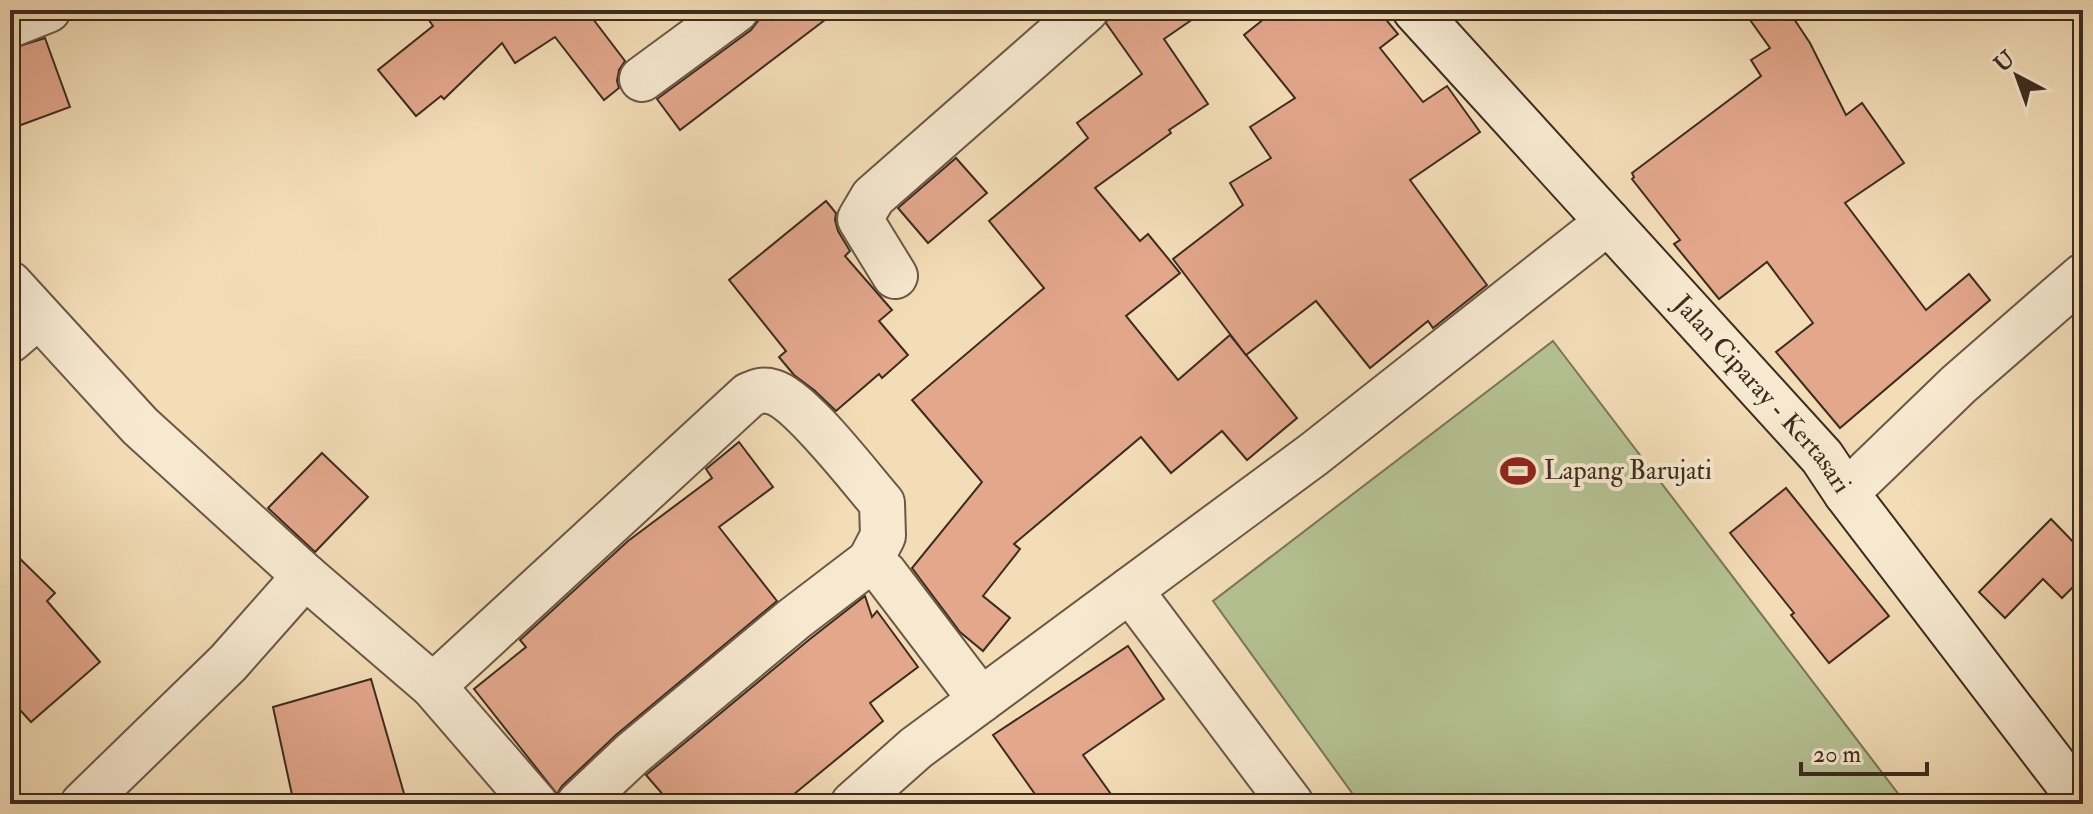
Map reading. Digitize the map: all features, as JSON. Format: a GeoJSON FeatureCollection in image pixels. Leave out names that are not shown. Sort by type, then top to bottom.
{"type":"FeatureCollection","features":[{"type":"Feature","properties":{"kind":"street"},"geometry":{"type":"LineString","coordinates":[[10,25],[48,10]]}},
{"type":"Feature","properties":{"kind":"street"},"geometry":{"type":"LineString","coordinates":[[642,79],[736,10]]}},
{"type":"Feature","properties":{"kind":"street"},"geometry":{"type":"LineString","coordinates":[[895,276],[860,219],[873,197],[1086,10]]}},
{"type":"Feature","properties":{"kind":"street","name":"Jalan Ciparay - Kertasari"},"geometry":{"type":"LineString","coordinates":[[1415,10],[1822,457],[2067,797]]}},
{"type":"Feature","properties":{"kind":"street"},"geometry":{"type":"LineString","coordinates":[[853,804],[916,748],[1314,454],[1608,222]]}},
{"type":"Feature","properties":{"kind":"street"},"geometry":{"type":"LineString","coordinates":[[1846,493],[1959,384],[2083,276]]}},
{"type":"Feature","properties":{"kind":"street"},"geometry":{"type":"LineString","coordinates":[[10,284],[24,328],[140,426],[305,576],[433,686],[535,804]]}},
{"type":"Feature","properties":{"kind":"street"},"geometry":{"type":"LineString","coordinates":[[433,686],[749,395],[761,390],[775,392],[787,399],[882,503],[883,536],[870,561],[632,754],[579,804]]}},
{"type":"Feature","properties":{"kind":"street"},"geometry":{"type":"LineString","coordinates":[[870,561],[885,574],[981,700]]}},
{"type":"Feature","properties":{"kind":"street"},"geometry":{"type":"LineString","coordinates":[[83,804],[228,663],[305,576]]}},
{"type":"Feature","properties":{"kind":"street"},"geometry":{"type":"LineString","coordinates":[[1130,590],[1291,804]]}},
{"type":"Feature","properties":{"kind":"green space","name":"Lapang Barujati"},"geometry":{"type":"Polygon","coordinates":[[[1553,341],[1906,804],[1360,804],[1213,601],[1553,341]]]}},
{"type":"Feature","properties":{"kind":"building"},"geometry":{"type":"Polygon","coordinates":[[[422,10],[597,10],[590,15],[625,61],[619,70],[619,88],[604,100],[555,37],[515,63],[502,43],[444,99],[441,96],[416,116],[378,70],[433,26],[422,10]]]}},
{"type":"Feature","properties":{"kind":"building"},"geometry":{"type":"Polygon","coordinates":[[[761,10],[838,10],[680,130],[657,99],[751,30],[761,10]]]}},
{"type":"Feature","properties":{"kind":"building"},"geometry":{"type":"Polygon","coordinates":[[[1110,10],[1206,10],[1164,39],[1208,104],[1169,130],[1171,133],[1095,188],[1140,241],[1148,234],[1180,273],[1126,316],[1178,380],[1230,335],[1297,418],[1247,460],[1222,431],[1171,473],[1141,437],[1014,544],[1020,549],[983,596],[1010,618],[983,651],[960,632],[912,568],[982,482],[912,400],[1044,288],[989,221],[1088,138],[1077,123],[1142,74],[1106,23],[1110,10]]]}},
{"type":"Feature","properties":{"kind":"building"},"geometry":{"type":"Polygon","coordinates":[[[1275,10],[1378,10],[1398,34],[1380,48],[1423,102],[1447,86],[1480,132],[1410,180],[1487,285],[1433,328],[1428,321],[1370,368],[1316,301],[1246,355],[1173,259],[1243,205],[1230,183],[1271,158],[1250,127],[1295,98],[1244,35],[1275,10]]]}},
{"type":"Feature","properties":{"kind":"building"},"geometry":{"type":"Polygon","coordinates":[[[1743,10],[1788,10],[1810,43],[1846,115],[1862,103],[1904,163],[1845,203],[1926,310],[1969,274],[1990,300],[1840,428],[1776,352],[1813,323],[1767,262],[1719,299],[1674,244],[1680,240],[1632,179],[1632,173],[1761,76],[1751,60],[1770,48],[1743,10]]]}},
{"type":"Feature","properties":{"kind":"building"},"geometry":{"type":"Polygon","coordinates":[[[45,38],[70,107],[10,129],[10,49],[45,38]]]}},
{"type":"Feature","properties":{"kind":"building"},"geometry":{"type":"Polygon","coordinates":[[[956,158],[987,193],[928,243],[898,208],[956,158]]]}},
{"type":"Feature","properties":{"kind":"building"},"geometry":{"type":"Polygon","coordinates":[[[826,201],[836,213],[838,231],[850,251],[845,256],[892,310],[879,321],[908,355],[882,378],[879,374],[836,411],[794,375],[779,357],[786,351],[729,280],[826,201]]]}},
{"type":"Feature","properties":{"kind":"building"},"geometry":{"type":"Polygon","coordinates":[[[739,442],[773,487],[719,527],[777,601],[616,735],[557,794],[474,689],[526,647],[520,640],[628,541],[712,478],[706,469],[739,442]]]}},
{"type":"Feature","properties":{"kind":"building"},"geometry":{"type":"Polygon","coordinates":[[[322,453],[368,497],[315,552],[268,508],[322,453]]]}},
{"type":"Feature","properties":{"kind":"building"},"geometry":{"type":"Polygon","coordinates":[[[1786,488],[1889,616],[1829,663],[1791,615],[1794,613],[1730,533],[1786,488]]]}},
{"type":"Feature","properties":{"kind":"building"},"geometry":{"type":"Polygon","coordinates":[[[2051,519],[2083,552],[2083,577],[2062,598],[2043,579],[2005,618],[1979,592],[2051,519]]]}},
{"type":"Feature","properties":{"kind":"building"},"geometry":{"type":"Polygon","coordinates":[[[10,549],[55,593],[47,601],[100,662],[31,722],[10,699],[10,549]]]}},
{"type":"Feature","properties":{"kind":"building"},"geometry":{"type":"Polygon","coordinates":[[[865,596],[872,617],[877,611],[918,667],[870,703],[883,721],[782,804],[671,804],[646,775],[865,596]]]}},
{"type":"Feature","properties":{"kind":"building"},"geometry":{"type":"Polygon","coordinates":[[[1128,646],[1164,699],[1083,755],[1118,804],[1042,804],[993,735],[1128,646]]]}},
{"type":"Feature","properties":{"kind":"building"},"geometry":{"type":"Polygon","coordinates":[[[371,679],[407,804],[294,804],[273,707],[371,679]]]}},
{"type":"Feature","properties":{"kind":"place","name":"Lapang Barujati"},"geometry":{"type":"Point","coordinates":[1518,471]}}]}
